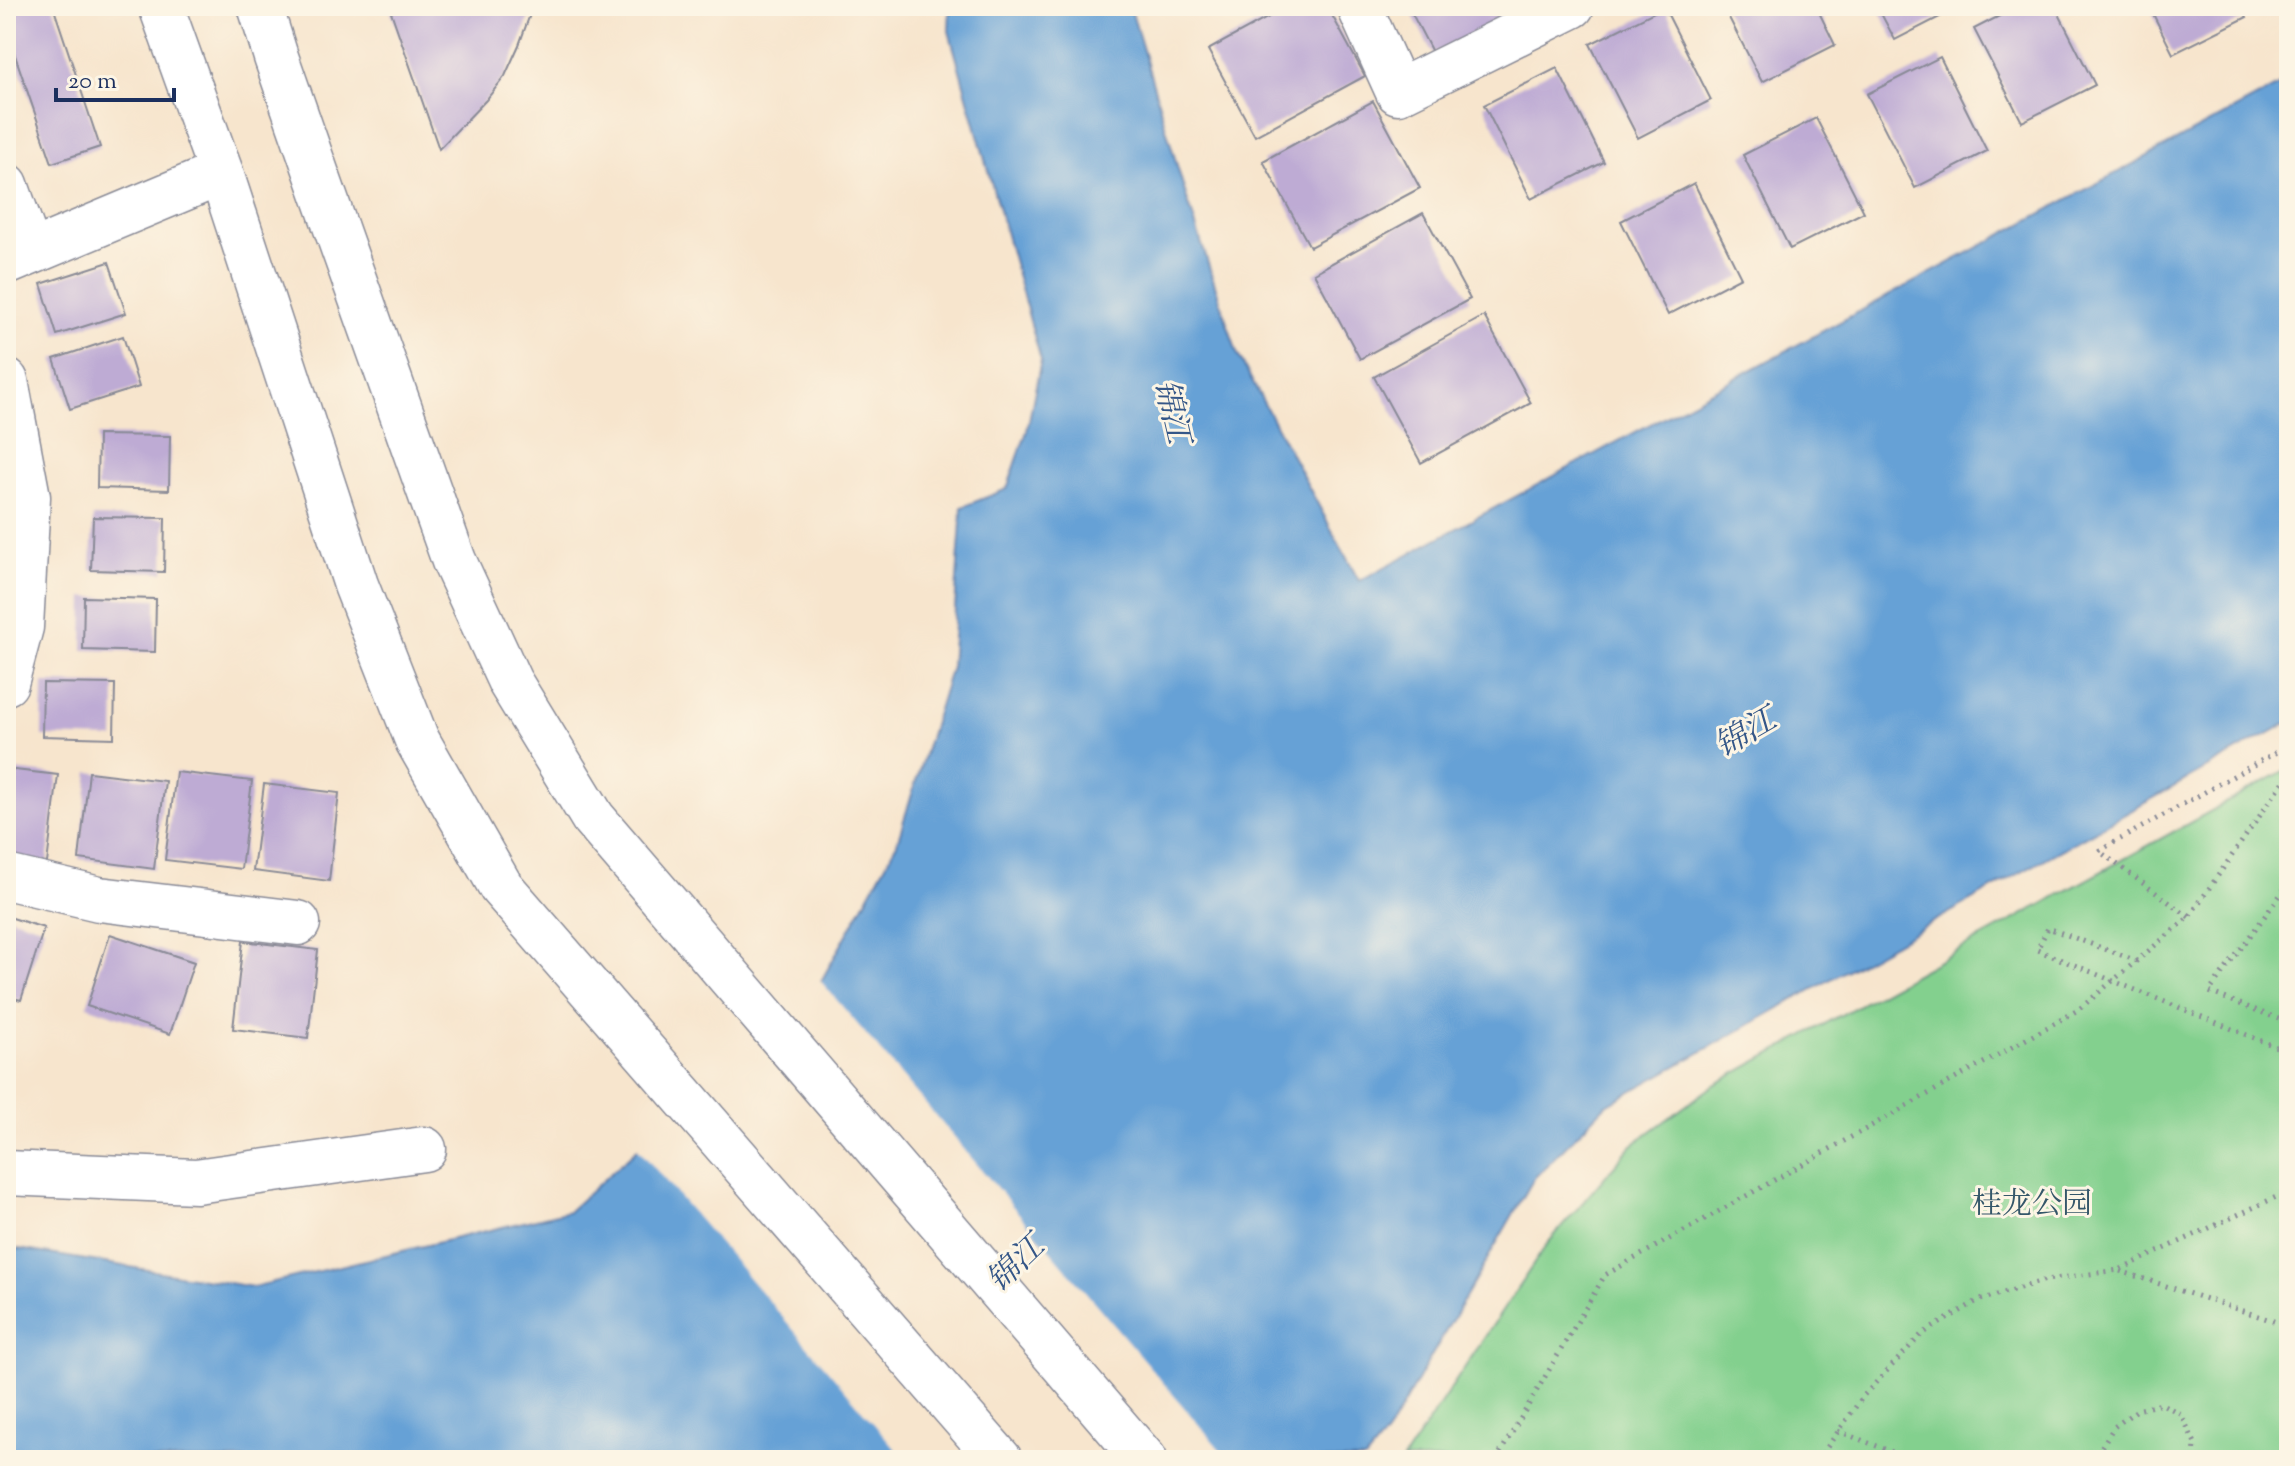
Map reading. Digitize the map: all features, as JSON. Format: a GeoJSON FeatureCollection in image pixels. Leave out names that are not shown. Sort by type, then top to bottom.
{"type":"FeatureCollection","features":[{"type":"Feature","properties":{"kind":"main road"},"geometry":{"type":"LineString","coordinates":[[161,6],[221,173],[356,585],[417,740],[501,887],[1000,1460]]}},
{"type":"Feature","properties":{"kind":"main road"},"geometry":{"type":"LineString","coordinates":[[260,6],[454,561],[510,682],[593,818],[1145,1460]]}},
{"type":"Feature","properties":{"kind":"main road"},"geometry":{"type":"LineString","coordinates":[[1359,6],[1398,92],[1572,6]]}},
{"type":"Feature","properties":{"kind":"main road"},"geometry":{"type":"LineString","coordinates":[[6,185],[18,258],[221,173]]}},
{"type":"Feature","properties":{"kind":"main road"},"geometry":{"type":"LineString","coordinates":[[6,381],[28,497],[21,627],[6,683]]}},
{"type":"Feature","properties":{"kind":"main road"},"geometry":{"type":"LineString","coordinates":[[6,877],[99,899],[298,923]]}},
{"type":"Feature","properties":{"kind":"main road"},"geometry":{"type":"LineString","coordinates":[[6,1173],[196,1181],[424,1149]]}},
{"type":"Feature","properties":{"kind":"path"},"geometry":{"type":"LineString","coordinates":[[2189,917],[2099,851],[2289,745]]}},
{"type":"Feature","properties":{"kind":"path"},"geometry":{"type":"LineString","coordinates":[[1496,1460],[1605,1275],[2078,1010],[2189,917],[2289,774]]}},
{"type":"Feature","properties":{"kind":"path"},"geometry":{"type":"LineString","coordinates":[[2289,883],[2209,992],[2289,1023]]}},
{"type":"Feature","properties":{"kind":"path"},"geometry":{"type":"LineString","coordinates":[[2137,961],[2048,928],[2037,950],[2289,1052]]}},
{"type":"Feature","properties":{"kind":"path"},"geometry":{"type":"LineString","coordinates":[[1818,1460],[1864,1395],[1922,1334],[1977,1301],[2046,1280],[2119,1270],[2289,1191]]}},
{"type":"Feature","properties":{"kind":"path"},"geometry":{"type":"LineString","coordinates":[[2119,1270],[2289,1326]]}},
{"type":"Feature","properties":{"kind":"path"},"geometry":{"type":"LineString","coordinates":[[2093,1460],[2114,1427],[2137,1410],[2162,1404],[2181,1414],[2195,1443],[2194,1460]]}},
{"type":"Feature","properties":{"kind":"path"},"geometry":{"type":"LineString","coordinates":[[1838,1431],[1913,1460]]}},
{"type":"Feature","properties":{"kind":"green space","name":"桂龙公园"},"geometry":{"type":"Polygon","coordinates":[[[2289,768],[2289,1460],[1403,1460],[1547,1244],[1632,1145],[1714,1085],[2289,768]]]}},
{"type":"Feature","properties":{"kind":"water","name":"锦江"},"geometry":{"type":"Polygon","coordinates":[[[950,6],[1130,6],[1237,353],[1359,581],[2289,80],[2289,722],[1605,1106],[1534,1178],[1387,1433],[1365,1460],[6,1460],[6,1247],[253,1287],[569,1211],[820,983],[896,846],[951,667],[962,507],[1007,489],[1027,431],[1041,360],[949,31],[950,6]]]}},
{"type":"Feature","properties":{"kind":"pier"},"geometry":{"type":"Polygon","coordinates":[[[818,978],[1229,1460],[905,1460],[635,1145],[818,978]]]}},
{"type":"Feature","properties":{"kind":"building"},"geometry":{"type":"Polygon","coordinates":[[[6,6],[53,6],[100,147],[52,163],[6,29],[6,6]]]}},
{"type":"Feature","properties":{"kind":"building"},"geometry":{"type":"Polygon","coordinates":[[[389,6],[533,6],[505,76],[439,149],[389,6]]]}},
{"type":"Feature","properties":{"kind":"building"},"geometry":{"type":"Polygon","coordinates":[[[1289,6],[1327,6],[1365,76],[1255,136],[1208,50],[1289,6]]]}},
{"type":"Feature","properties":{"kind":"building"},"geometry":{"type":"Polygon","coordinates":[[[1408,6],[1500,6],[1506,17],[1433,54],[1408,6]]]}},
{"type":"Feature","properties":{"kind":"building"},"geometry":{"type":"Polygon","coordinates":[[[1723,6],[1816,6],[1835,45],[1762,82],[1723,6]]]}},
{"type":"Feature","properties":{"kind":"building"},"geometry":{"type":"Polygon","coordinates":[[[1877,6],[1961,6],[1895,40],[1877,6]]]}},
{"type":"Feature","properties":{"kind":"building"},"geometry":{"type":"Polygon","coordinates":[[[2019,6],[2055,6],[2095,85],[2022,122],[1974,29],[2019,6]]]}},
{"type":"Feature","properties":{"kind":"building"},"geometry":{"type":"Polygon","coordinates":[[[2149,6],[2241,6],[2247,17],[2173,54],[2149,6]]]}},
{"type":"Feature","properties":{"kind":"building"},"geometry":{"type":"Polygon","coordinates":[[[1664,7],[1711,100],[1638,138],[1590,44],[1664,7]]]}},
{"type":"Feature","properties":{"kind":"building"},"geometry":{"type":"Polygon","coordinates":[[[1940,57],[1987,151],[1915,188],[1867,94],[1940,57]]]}},
{"type":"Feature","properties":{"kind":"building"},"geometry":{"type":"Polygon","coordinates":[[[1557,68],[1604,162],[1531,199],[1484,105],[1557,68]]]}},
{"type":"Feature","properties":{"kind":"building"},"geometry":{"type":"Polygon","coordinates":[[[1373,101],[1420,188],[1310,247],[1263,161],[1373,101]]]}},
{"type":"Feature","properties":{"kind":"building"},"geometry":{"type":"Polygon","coordinates":[[[1816,118],[1864,212],[1790,249],[1743,155],[1816,118]]]}},
{"type":"Feature","properties":{"kind":"building"},"geometry":{"type":"Polygon","coordinates":[[[1694,183],[1741,277],[1668,315],[1621,221],[1694,183]]]}},
{"type":"Feature","properties":{"kind":"building"},"geometry":{"type":"Polygon","coordinates":[[[1423,213],[1470,299],[1360,359],[1314,273],[1423,213]]]}},
{"type":"Feature","properties":{"kind":"building"},"geometry":{"type":"Polygon","coordinates":[[[109,262],[126,313],[57,335],[41,284],[109,262]]]}},
{"type":"Feature","properties":{"kind":"building"},"geometry":{"type":"Polygon","coordinates":[[[1484,316],[1531,403],[1421,463],[1374,377],[1484,316]]]}},
{"type":"Feature","properties":{"kind":"building"},"geometry":{"type":"Polygon","coordinates":[[[123,336],[139,387],[70,409],[54,359],[123,336]]]}},
{"type":"Feature","properties":{"kind":"building"},"geometry":{"type":"Polygon","coordinates":[[[98,435],[170,436],[169,490],[97,488],[98,435]]]}},
{"type":"Feature","properties":{"kind":"building"},"geometry":{"type":"Polygon","coordinates":[[[93,517],[165,518],[164,572],[91,570],[93,517]]]}},
{"type":"Feature","properties":{"kind":"building"},"geometry":{"type":"Polygon","coordinates":[[[84,597],[156,599],[155,652],[83,650],[84,597]]]}},
{"type":"Feature","properties":{"kind":"building"},"geometry":{"type":"Polygon","coordinates":[[[43,683],[115,684],[114,738],[42,736],[43,683]]]}},
{"type":"Feature","properties":{"kind":"building"},"geometry":{"type":"Polygon","coordinates":[[[6,769],[58,775],[47,863],[6,858],[6,769]]]}},
{"type":"Feature","properties":{"kind":"building"},"geometry":{"type":"Polygon","coordinates":[[[89,772],[165,781],[154,869],[79,859],[89,772]]]}},
{"type":"Feature","properties":{"kind":"building"},"geometry":{"type":"Polygon","coordinates":[[[176,772],[252,781],[241,869],[165,860],[176,772]]]}},
{"type":"Feature","properties":{"kind":"building"},"geometry":{"type":"Polygon","coordinates":[[[264,784],[339,793],[329,881],[253,871],[264,784]]]}},
{"type":"Feature","properties":{"kind":"building"},"geometry":{"type":"Polygon","coordinates":[[[6,916],[44,928],[21,1000],[6,996],[6,916]]]}},
{"type":"Feature","properties":{"kind":"building"},"geometry":{"type":"Polygon","coordinates":[[[110,934],[194,962],[170,1034],[87,1006],[110,934]]]}},
{"type":"Feature","properties":{"kind":"building"},"geometry":{"type":"Polygon","coordinates":[[[243,941],[318,950],[308,1038],[233,1029],[243,941]]]}}]}
